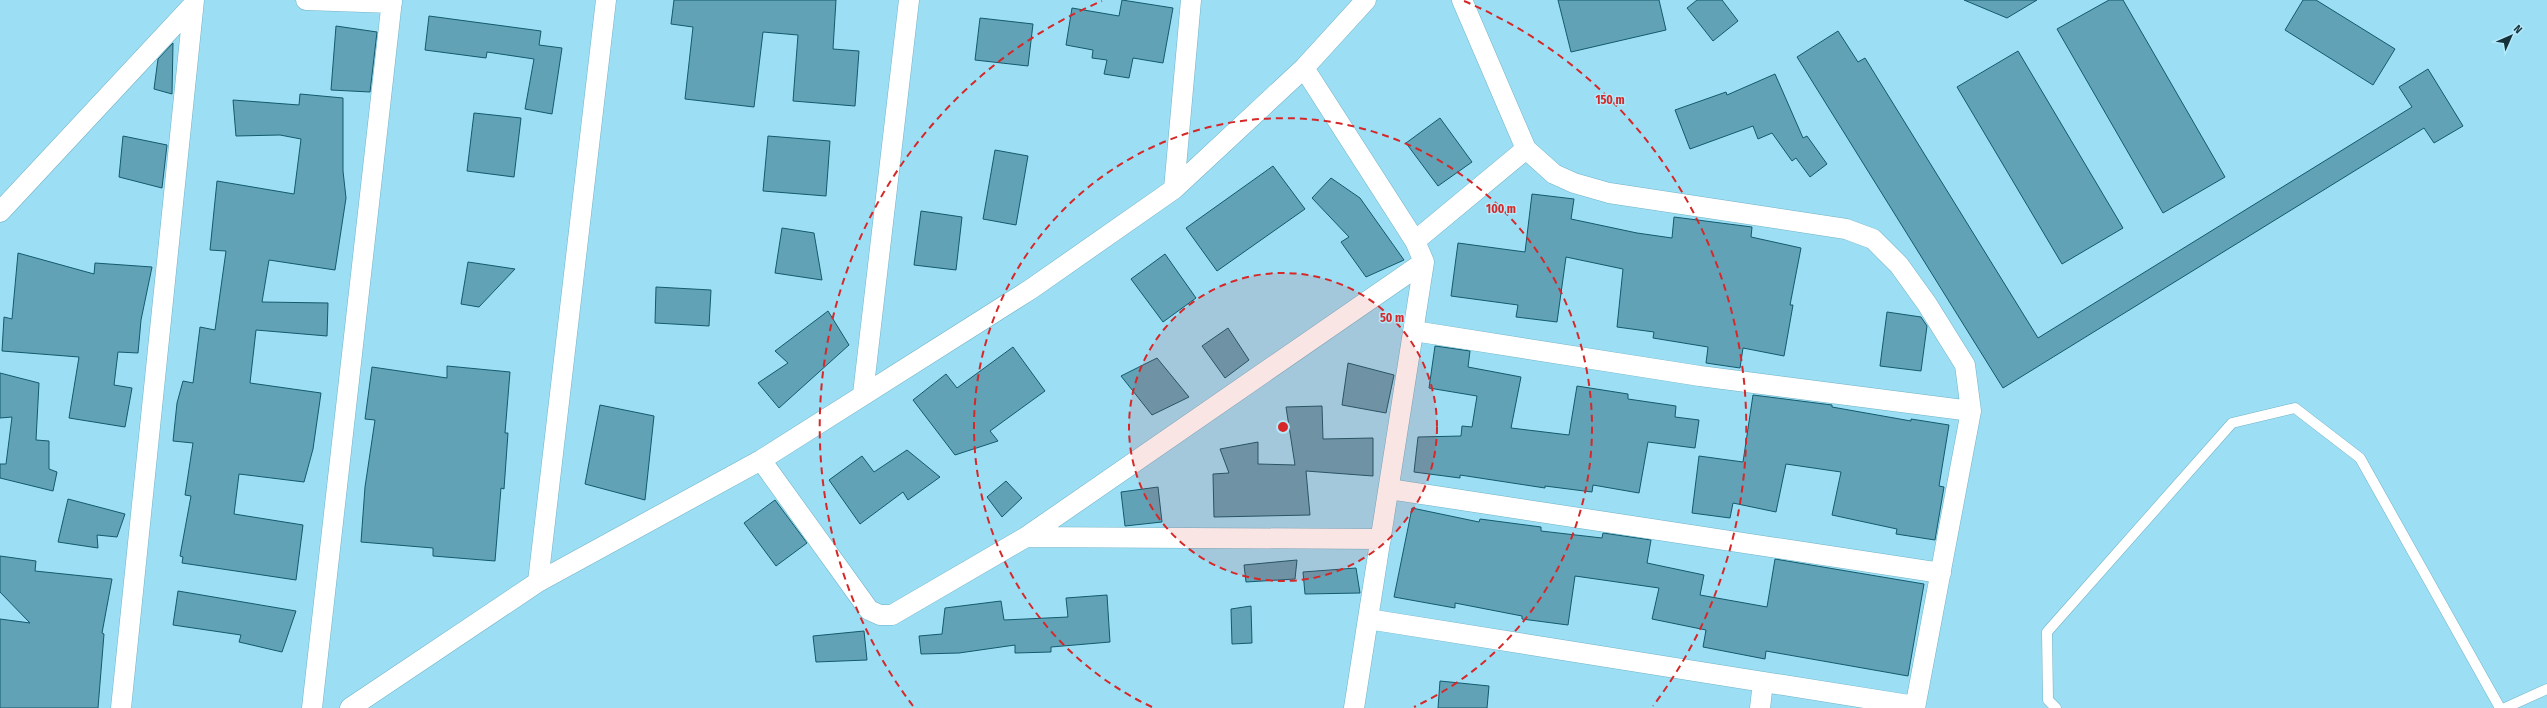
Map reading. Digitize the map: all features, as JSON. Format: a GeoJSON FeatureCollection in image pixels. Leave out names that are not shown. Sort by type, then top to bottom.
{"type":"FeatureCollection","features":[{"type":"Feature","properties":{"kind":"street"},"geometry":{"type":"LineString","coordinates":[[306,0],[392,2],[312,708]]}},
{"type":"Feature","properties":{"kind":"street"},"geometry":{"type":"LineString","coordinates":[[538,582],[606,0]]}},
{"type":"Feature","properties":{"kind":"street"},"geometry":{"type":"LineString","coordinates":[[864,394],[909,0]]}},
{"type":"Feature","properties":{"kind":"street"},"geometry":{"type":"LineString","coordinates":[[1174,189],[1191,0]]}},
{"type":"Feature","properties":{"kind":"street"},"geometry":{"type":"LineString","coordinates":[[350,708],[538,582],[761,460],[1031,289],[1174,189],[1304,68],[1366,0]]}},
{"type":"Feature","properties":{"kind":"street"},"geometry":{"type":"LineString","coordinates":[[1368,619],[1915,707],[1971,411],[1965,365],[1928,304],[1899,265],[1873,239],[1846,229],[1602,191],[1574,183],[1554,174],[1526,149],[1462,0]]}},
{"type":"Feature","properties":{"kind":"street"},"geometry":{"type":"LineString","coordinates":[[0,212],[194,3]]}},
{"type":"Feature","properties":{"kind":"street"},"geometry":{"type":"LineString","coordinates":[[120,708],[194,3]]}},
{"type":"Feature","properties":{"kind":"street"},"geometry":{"type":"LineString","coordinates":[[1304,68],[1415,241],[1424,262],[1354,708]]}},
{"type":"Feature","properties":{"kind":"street"},"geometry":{"type":"LineString","coordinates":[[1415,241],[1526,149]]}},
{"type":"Feature","properties":{"kind":"street"},"geometry":{"type":"LineString","coordinates":[[761,460],[869,610],[880,615],[892,615],[1026,537],[1424,262]]}},
{"type":"Feature","properties":{"kind":"street"},"geometry":{"type":"LineString","coordinates":[[1414,331],[1700,376],[1971,411]]}},
{"type":"Feature","properties":{"kind":"street"},"geometry":{"type":"LineString","coordinates":[[1389,489],[1941,573]]}},
{"type":"Feature","properties":{"kind":"street"},"geometry":{"type":"LineString","coordinates":[[1026,537],[1381,539]]}},
{"type":"Feature","properties":{"kind":"street"},"geometry":{"type":"LineString","coordinates":[[1760,708],[1763,682]]}},
{"type":"Feature","properties":{"kind":"lane"},"geometry":{"type":"LineString","coordinates":[[2056,708],[2048,700],[2047,632],[2232,423],[2295,408],[2360,458],[2500,708]]}},
{"type":"Feature","properties":{"kind":"lane"},"geometry":{"type":"LineString","coordinates":[[2505,708],[2547,689]]}},
{"type":"Feature","properties":{"kind":"building"},"geometry":{"type":"Polygon","coordinates":[[[674,0],[836,0],[833,49],[859,51],[855,106],[793,101],[798,35],[763,32],[754,107],[685,99],[693,27],[671,24],[674,0]]]}},
{"type":"Feature","properties":{"kind":"building"},"geometry":{"type":"Polygon","coordinates":[[[1122,0],[1173,8],[1163,63],[1133,58],[1129,78],[1104,74],[1107,60],[1092,58],[1093,50],[1066,45],[1072,8],[1119,16],[1122,0]]]}},
{"type":"Feature","properties":{"kind":"building"},"geometry":{"type":"Polygon","coordinates":[[[1558,0],[1659,0],[1666,30],[1571,52],[1558,0]]]}},
{"type":"Feature","properties":{"kind":"building"},"geometry":{"type":"Polygon","coordinates":[[[1697,0],[1722,0],[1738,21],[1713,41],[1687,8],[1697,0]]]}},
{"type":"Feature","properties":{"kind":"building"},"geometry":{"type":"Polygon","coordinates":[[[1964,0],[2037,0],[2007,18],[1964,0]]]}},
{"type":"Feature","properties":{"kind":"building"},"geometry":{"type":"Polygon","coordinates":[[[2109,0],[2123,0],[2225,177],[2163,213],[2057,29],[2109,0]]]}},
{"type":"Feature","properties":{"kind":"building"},"geometry":{"type":"Polygon","coordinates":[[[2303,0],[2316,0],[2395,49],[2373,85],[2285,30],[2303,0]]]}},
{"type":"Feature","properties":{"kind":"building"},"geometry":{"type":"Polygon","coordinates":[[[429,16],[541,31],[539,45],[562,48],[552,114],[525,109],[534,59],[487,52],[486,58],[425,50],[429,16]]]}},
{"type":"Feature","properties":{"kind":"building"},"geometry":{"type":"Polygon","coordinates":[[[980,18],[1033,24],[1028,66],[975,60],[980,18]]]}},
{"type":"Feature","properties":{"kind":"building"},"geometry":{"type":"Polygon","coordinates":[[[336,26],[377,32],[370,92],[331,90],[336,26]]]}},
{"type":"Feature","properties":{"kind":"building"},"geometry":{"type":"Polygon","coordinates":[[[1838,31],[1858,62],[1865,58],[2038,338],[2412,107],[2399,87],[2428,69],[2463,126],[2434,143],[2424,128],[2003,388],[1797,57],[1838,31]]]}},
{"type":"Feature","properties":{"kind":"building"},"geometry":{"type":"Polygon","coordinates":[[[173,43],[172,94],[154,89],[158,59],[173,43]]]}},
{"type":"Feature","properties":{"kind":"building"},"geometry":{"type":"Polygon","coordinates":[[[2018,51],[2123,228],[2062,264],[1957,87],[2018,51]]]}},
{"type":"Feature","properties":{"kind":"building"},"geometry":{"type":"Polygon","coordinates":[[[1775,74],[1803,138],[1807,136],[1827,164],[1810,177],[1796,158],[1792,161],[1772,133],[1758,139],[1753,126],[1690,149],[1675,110],[1726,92],[1727,95],[1775,74]]]}},
{"type":"Feature","properties":{"kind":"building"},"geometry":{"type":"Polygon","coordinates":[[[300,94],[343,98],[343,171],[346,198],[335,270],[269,260],[262,302],[328,303],[327,336],[256,330],[250,383],[321,393],[313,449],[304,482],[239,474],[234,514],[303,525],[296,580],[182,563],[183,557],[180,556],[191,496],[185,495],[193,443],[173,441],[177,403],[183,381],[193,383],[200,327],[215,330],[226,251],[210,250],[217,181],[294,194],[301,139],[280,135],[236,136],[233,100],[299,105],[300,94]]]}},
{"type":"Feature","properties":{"kind":"building"},"geometry":{"type":"Polygon","coordinates":[[[474,113],[521,118],[514,177],[467,171],[474,113]]]}},
{"type":"Feature","properties":{"kind":"building"},"geometry":{"type":"Polygon","coordinates":[[[1440,118],[1472,162],[1438,186],[1406,143],[1440,118]]]}},
{"type":"Feature","properties":{"kind":"building"},"geometry":{"type":"Polygon","coordinates":[[[123,136],[167,145],[162,188],[119,177],[123,136]]]}},
{"type":"Feature","properties":{"kind":"building"},"geometry":{"type":"Polygon","coordinates":[[[768,136],[830,141],[826,196],[763,191],[768,136]]]}},
{"type":"Feature","properties":{"kind":"building"},"geometry":{"type":"Polygon","coordinates":[[[995,150],[1028,156],[1016,225],[983,219],[995,150]]]}},
{"type":"Feature","properties":{"kind":"building"},"geometry":{"type":"Polygon","coordinates":[[[1273,166],[1305,209],[1217,271],[1186,228],[1273,166]]]}},
{"type":"Feature","properties":{"kind":"building"},"geometry":{"type":"Polygon","coordinates":[[[1331,178],[1360,198],[1404,260],[1366,277],[1341,242],[1349,237],[1312,198],[1331,178]]]}},
{"type":"Feature","properties":{"kind":"building"},"geometry":{"type":"Polygon","coordinates":[[[1532,194],[1574,199],[1571,219],[1637,233],[1672,238],[1674,217],[1752,227],[1751,237],[1801,248],[1790,305],[1793,305],[1784,356],[1743,348],[1740,368],[1706,363],[1708,347],[1653,338],[1654,332],[1617,327],[1623,269],[1566,257],[1557,322],[1516,317],[1518,305],[1451,296],[1458,243],[1525,252],[1532,194]]]}},
{"type":"Feature","properties":{"kind":"building"},"geometry":{"type":"Polygon","coordinates":[[[921,211],[962,217],[956,270],[914,265],[921,211]]]}},
{"type":"Feature","properties":{"kind":"building"},"geometry":{"type":"Polygon","coordinates":[[[782,228],[814,233],[822,280],[775,273],[782,228]]]}},
{"type":"Feature","properties":{"kind":"building"},"geometry":{"type":"Polygon","coordinates":[[[18,253],[94,274],[95,263],[152,267],[141,320],[138,353],[118,352],[114,385],[132,388],[125,427],[69,418],[79,357],[2,351],[4,317],[12,319],[18,253]]]}},
{"type":"Feature","properties":{"kind":"building"},"geometry":{"type":"Polygon","coordinates":[[[1165,254],[1196,298],[1163,322],[1131,279],[1165,254]]]}},
{"type":"Feature","properties":{"kind":"building"},"geometry":{"type":"Polygon","coordinates":[[[468,262],[515,269],[479,307],[461,304],[468,262]]]}},
{"type":"Feature","properties":{"kind":"building"},"geometry":{"type":"Polygon","coordinates":[[[656,287],[711,290],[709,326],[655,323],[656,287]]]}},
{"type":"Feature","properties":{"kind":"building"},"geometry":{"type":"Polygon","coordinates":[[[828,311],[849,345],[779,408],[758,383],[788,363],[775,351],[828,311]]]}},
{"type":"Feature","properties":{"kind":"building"},"geometry":{"type":"Polygon","coordinates":[[[1887,312],[1921,317],[1927,326],[1921,371],[1880,366],[1887,312]]]}},
{"type":"Feature","properties":{"kind":"building"},"geometry":{"type":"Polygon","coordinates":[[[1228,328],[1249,360],[1225,378],[1202,346],[1228,328]]]}},
{"type":"Feature","properties":{"kind":"building"},"geometry":{"type":"Polygon","coordinates":[[[1435,346],[1470,351],[1468,367],[1521,377],[1511,428],[1569,435],[1577,386],[1628,394],[1628,399],[1676,406],[1675,417],[1699,420],[1695,448],[1648,442],[1639,493],[1593,485],[1592,492],[1545,486],[1545,488],[1460,475],[1460,478],[1414,472],[1418,437],[1461,436],[1462,426],[1472,427],[1477,396],[1429,388],[1435,346]]]}},
{"type":"Feature","properties":{"kind":"building"},"geometry":{"type":"Polygon","coordinates":[[[1013,347],[1045,391],[990,431],[998,441],[955,455],[913,400],[946,374],[957,388],[1013,347]]]}},
{"type":"Feature","properties":{"kind":"building"},"geometry":{"type":"Polygon","coordinates":[[[1157,358],[1189,397],[1152,415],[1121,376],[1157,358]]]}},
{"type":"Feature","properties":{"kind":"building"},"geometry":{"type":"Polygon","coordinates":[[[1348,363],[1394,375],[1386,413],[1342,405],[1348,363]]]}},
{"type":"Feature","properties":{"kind":"building"},"geometry":{"type":"Polygon","coordinates":[[[447,366],[510,372],[505,433],[508,433],[504,489],[501,488],[495,561],[433,556],[433,548],[361,542],[365,487],[375,420],[365,419],[372,367],[447,378],[447,366]]]}},
{"type":"Feature","properties":{"kind":"building"},"geometry":{"type":"Polygon","coordinates":[[[0,373],[39,383],[36,440],[49,441],[49,469],[57,472],[53,491],[0,478],[0,464],[6,464],[12,417],[0,418],[0,373]]]}},
{"type":"Feature","properties":{"kind":"building"},"geometry":{"type":"Polygon","coordinates":[[[1753,395],[1832,405],[1832,407],[1911,421],[1911,419],[1949,425],[1939,486],[1944,487],[1935,540],[1896,534],[1897,529],[1832,515],[1841,472],[1786,464],[1776,512],[1733,503],[1730,518],[1692,513],[1699,456],[1743,462],[1753,395]]]}},
{"type":"Feature","properties":{"kind":"building"},"geometry":{"type":"Polygon","coordinates":[[[600,405],[654,416],[645,500],[585,484],[600,405]]]}},
{"type":"Feature","properties":{"kind":"building"},"geometry":{"type":"Polygon","coordinates":[[[1322,406],[1323,439],[1373,438],[1373,476],[1306,471],[1310,515],[1214,517],[1213,474],[1229,473],[1220,449],[1258,442],[1258,464],[1295,465],[1286,407],[1322,406]]]}},
{"type":"Feature","properties":{"kind":"building"},"geometry":{"type":"Polygon","coordinates":[[[907,450],[940,477],[908,500],[903,492],[860,524],[829,480],[862,456],[874,472],[907,450]]]}},
{"type":"Feature","properties":{"kind":"building"},"geometry":{"type":"Polygon","coordinates":[[[1006,481],[1022,498],[1002,517],[987,497],[1006,481]]]}},
{"type":"Feature","properties":{"kind":"building"},"geometry":{"type":"Polygon","coordinates":[[[1158,487],[1162,522],[1125,526],[1121,492],[1158,487]]]}},
{"type":"Feature","properties":{"kind":"building"},"geometry":{"type":"Polygon","coordinates":[[[68,499],[125,514],[117,537],[97,535],[98,548],[58,542],[68,499]]]}},
{"type":"Feature","properties":{"kind":"building"},"geometry":{"type":"Polygon","coordinates":[[[775,500],[807,543],[776,566],[744,523],[775,500]]]}},
{"type":"Feature","properties":{"kind":"building"},"geometry":{"type":"Polygon","coordinates":[[[1412,508],[1479,522],[1480,519],[1541,527],[1541,531],[1602,538],[1603,533],[1651,540],[1647,563],[1704,575],[1700,595],[1767,607],[1775,559],[1924,584],[1908,676],[1766,651],[1765,659],[1703,647],[1706,630],[1652,619],[1659,588],[1575,576],[1568,625],[1522,619],[1522,616],[1455,603],[1455,608],[1394,597],[1412,508]]]}},
{"type":"Feature","properties":{"kind":"building"},"geometry":{"type":"Polygon","coordinates":[[[0,556],[36,561],[35,571],[112,579],[102,633],[104,634],[98,708],[0,708],[0,619],[30,623],[0,592],[0,556]]]}},
{"type":"Feature","properties":{"kind":"building"},"geometry":{"type":"Polygon","coordinates":[[[1297,560],[1295,579],[1246,582],[1244,565],[1297,560]]]}},
{"type":"Feature","properties":{"kind":"building"},"geometry":{"type":"Polygon","coordinates":[[[1356,568],[1360,593],[1305,594],[1303,572],[1356,568]]]}},
{"type":"Feature","properties":{"kind":"building"},"geometry":{"type":"Polygon","coordinates":[[[178,591],[296,611],[282,652],[239,642],[241,635],[173,625],[178,591]]]}},
{"type":"Feature","properties":{"kind":"building"},"geometry":{"type":"Polygon","coordinates":[[[1107,595],[1110,642],[1051,647],[1051,652],[1015,653],[1015,645],[959,653],[921,654],[919,636],[942,634],[945,608],[1001,601],[1004,620],[1068,617],[1066,598],[1107,595]]]}},
{"type":"Feature","properties":{"kind":"building"},"geometry":{"type":"Polygon","coordinates":[[[1251,606],[1252,643],[1232,644],[1231,609],[1251,606]]]}},
{"type":"Feature","properties":{"kind":"building"},"geometry":{"type":"Polygon","coordinates":[[[864,631],[867,660],[816,662],[813,636],[864,631]]]}},
{"type":"Feature","properties":{"kind":"building"},"geometry":{"type":"Polygon","coordinates":[[[1440,681],[1489,686],[1487,708],[1438,708],[1440,681]]]}}]}
